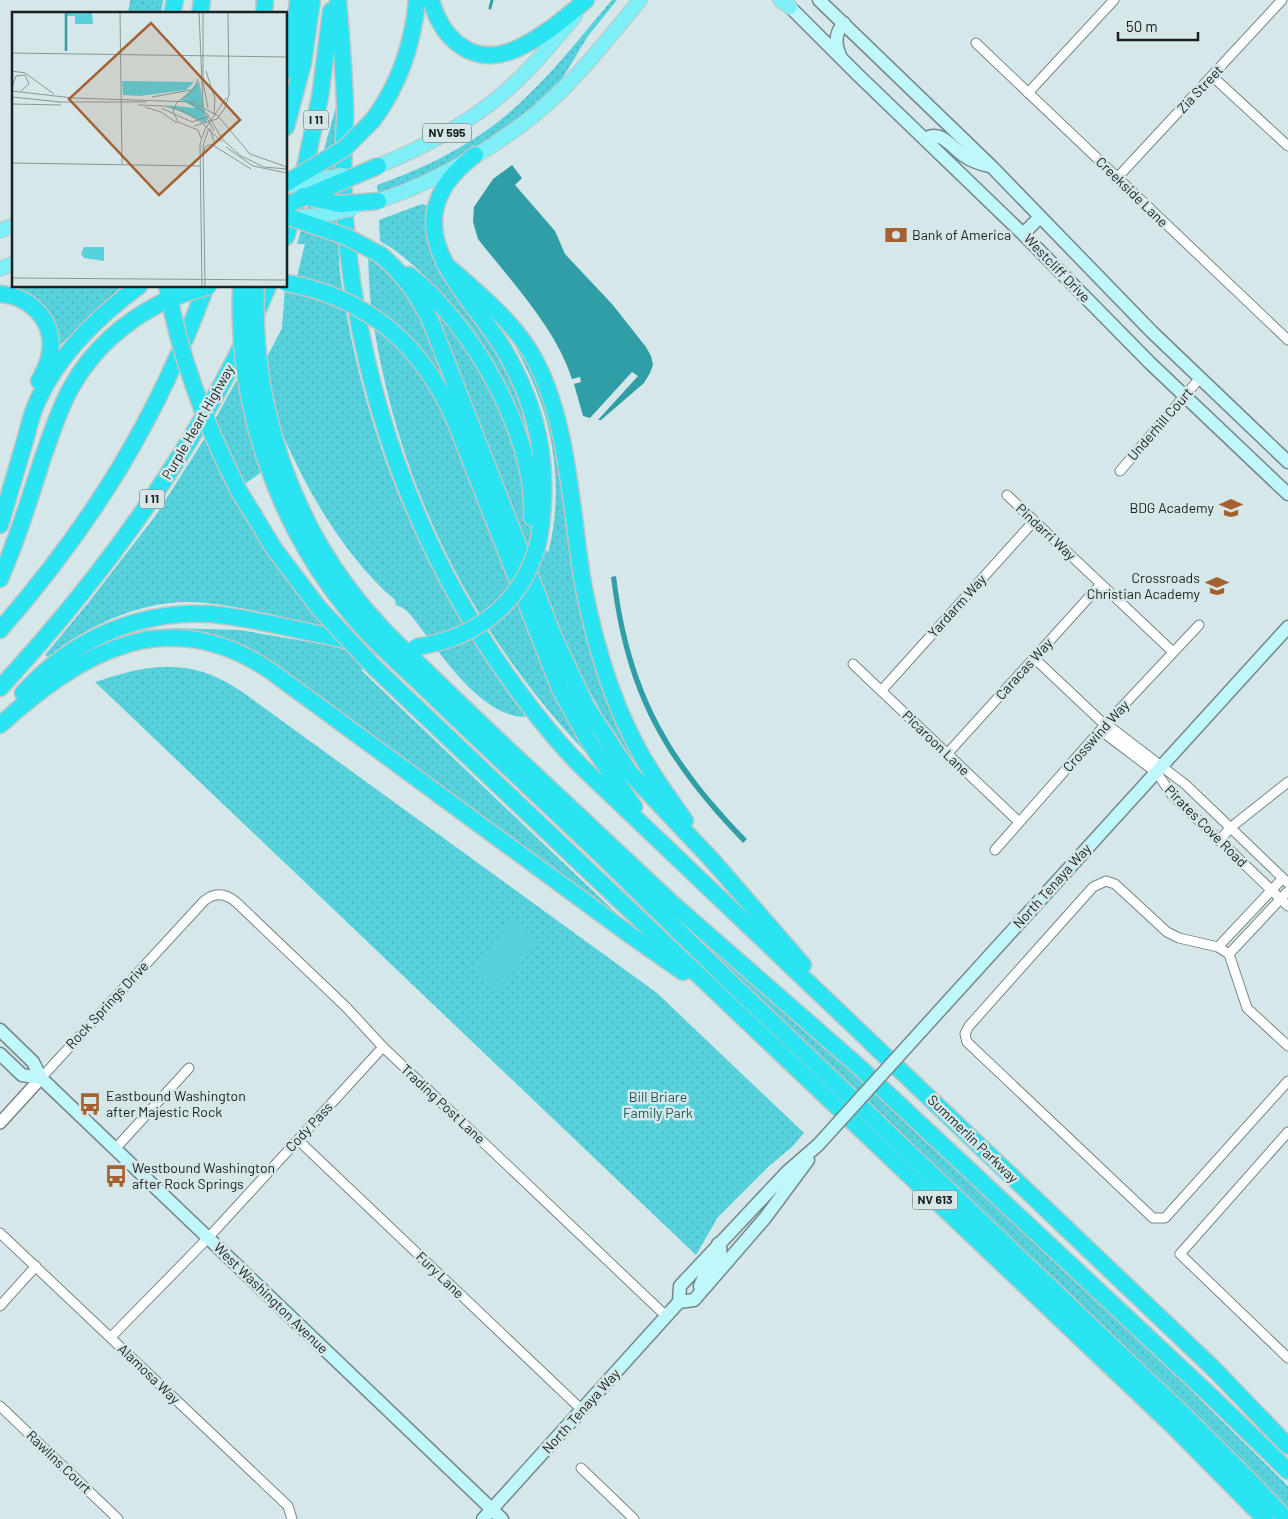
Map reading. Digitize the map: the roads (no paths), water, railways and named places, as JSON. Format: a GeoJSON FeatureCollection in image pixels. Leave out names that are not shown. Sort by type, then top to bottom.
{"type":"FeatureCollection","features":[{"type":"Feature","properties":{"kind":"highway"},"geometry":{"type":"LineString","coordinates":[[288,62],[298,0]]}},
{"type":"Feature","properties":{"kind":"highway"},"geometry":{"type":"LineString","coordinates":[[288,119],[305,51],[312,0]]}},
{"type":"Feature","properties":{"kind":"highway","name":"I 11"},"geometry":{"type":"LineString","coordinates":[[288,231],[297,203],[316,116],[326,59],[332,0]]}},
{"type":"Feature","properties":{"kind":"highway"},"geometry":{"type":"LineString","coordinates":[[338,0],[346,106],[343,191],[346,236],[354,295],[374,390],[384,427],[403,482],[426,536],[452,588],[482,639],[504,671],[538,718],[576,762],[655,836]]}},
{"type":"Feature","properties":{"kind":"highway"},"geometry":{"type":"LineString","coordinates":[[288,183],[345,148],[373,120],[402,67],[413,28],[417,0]]}},
{"type":"Feature","properties":{"kind":"highway"},"geometry":{"type":"LineString","coordinates":[[431,0],[443,30],[456,42],[472,51],[493,54],[506,52],[525,45],[587,0]]}},
{"type":"Feature","properties":{"kind":"highway"},"geometry":{"type":"LineString","coordinates":[[0,719],[41,675],[71,651],[105,632],[133,622],[190,614],[220,615],[332,636],[365,645],[396,648],[416,647],[461,636],[483,624],[496,614],[512,596],[524,578],[534,557],[539,539],[544,509],[543,470],[539,441],[529,403],[518,376],[504,350],[457,285],[444,263],[438,250],[435,228],[435,214],[447,182],[475,155]]}},
{"type":"Feature","properties":{"kind":"highway"},"geometry":{"type":"LineString","coordinates":[[378,166],[306,197],[288,215],[347,237],[381,255],[420,284],[441,305],[466,336],[490,374],[508,411],[523,452],[531,482],[532,519],[539,539]]}},
{"type":"Feature","properties":{"kind":"highway"},"geometry":{"type":"LineString","coordinates":[[288,192],[340,204],[378,201]]}},
{"type":"Feature","properties":{"kind":"highway"},"geometry":{"type":"LineString","coordinates":[[381,255],[407,283],[422,304],[431,322],[555,640],[582,700],[603,735],[634,779],[712,860],[868,1039]]}},
{"type":"Feature","properties":{"kind":"highway"},"geometry":{"type":"LineString","coordinates":[[444,263],[487,301],[512,327],[532,355],[544,380],[559,426],[589,613],[608,680],[631,734],[649,768],[712,860]]}},
{"type":"Feature","properties":{"kind":"highway"},"geometry":{"type":"LineString","coordinates":[[288,283],[312,288],[340,298],[367,312],[387,327],[417,356],[440,389],[456,423],[560,689],[596,753],[655,836]]}},
{"type":"Feature","properties":{"kind":"highway"},"geometry":{"type":"LineString","coordinates":[[0,526],[32,414],[45,388],[60,363],[99,320],[137,288]]}},
{"type":"Feature","properties":{"kind":"highway"},"geometry":{"type":"LineString","coordinates":[[0,579],[59,412],[72,384],[94,354],[117,332],[165,294],[184,294],[201,288]]}},
{"type":"Feature","properties":{"kind":"highway"},"geometry":{"type":"LineString","coordinates":[[0,630],[28,598],[91,515],[127,458],[171,372],[206,288]]}},
{"type":"Feature","properties":{"kind":"highway"},"geometry":{"type":"LineString","coordinates":[[241,288],[243,357],[254,421],[275,485],[304,547],[334,591],[370,635],[674,905],[858,1065],[1213,1398],[1288,1471]]}},
{"type":"Feature","properties":{"kind":"highway"},"geometry":{"type":"LineString","coordinates":[[256,288],[255,314],[258,359],[267,413],[289,482],[316,538],[344,582],[371,616],[620,873],[726,978],[1186,1417],[1286,1519]]}},
{"type":"Feature","properties":{"kind":"highway","name":"Purple Heart Highway"},"geometry":{"type":"LineString","coordinates":[[0,688],[75,601],[120,544],[151,500],[187,444],[225,377],[267,288]]}},
{"type":"Feature","properties":{"kind":"highway"},"geometry":{"type":"LineString","coordinates":[[0,294],[16,297],[33,306],[44,320],[50,340],[51,350],[48,363],[27,408],[19,460]]}},
{"type":"Feature","properties":{"kind":"highway"},"geometry":{"type":"LineString","coordinates":[[165,294],[196,396],[214,441],[239,492],[274,550],[319,608],[374,667],[724,1000]]}},
{"type":"Feature","properties":{"kind":"highway"},"geometry":{"type":"LineString","coordinates":[[0,725],[28,700],[63,674],[97,655],[121,646],[146,640],[170,638],[205,641],[229,649],[252,659],[272,672],[630,935],[724,1000]]}},
{"type":"Feature","properties":{"kind":"highway","name":"Summerlin Parkway"},"geometry":{"type":"LineString","coordinates":[[655,836],[1214,1369],[1287,1445]]}},
{"type":"Feature","properties":{"kind":"highway","name":"NV 613"},"geometry":{"type":"LineString","coordinates":[[724,1000],[1086,1342],[1265,1519]]}},
{"type":"Feature","properties":{"kind":"highway"},"geometry":{"type":"LineString","coordinates":[[1240,1493],[1258,1519]]}},
{"type":"Feature","properties":{"kind":"main road","name":"NV 595"},"geometry":{"type":"LineString","coordinates":[[288,184],[334,178],[378,166],[430,143],[454,129],[485,108],[529,69],[587,0]]}},
{"type":"Feature","properties":{"kind":"main road","name":"Westcliff Drive"},"geometry":{"type":"LineString","coordinates":[[819,0],[992,167],[1152,332],[1288,462]]}},
{"type":"Feature","properties":{"kind":"main road","name":"NV 595"},"geometry":{"type":"LineString","coordinates":[[288,215],[325,214],[378,201],[443,174],[475,155],[507,135],[554,97],[640,2]]}},
{"type":"Feature","properties":{"kind":"main road","name":"Westcliff Drive"},"geometry":{"type":"LineString","coordinates":[[784,2],[1023,234],[1136,349],[1288,494]]}},
{"type":"Feature","properties":{"kind":"main road"},"geometry":{"type":"LineString","coordinates":[[842,60],[836,38],[838,30],[844,23]]}},
{"type":"Feature","properties":{"kind":"main road"},"geometry":{"type":"LineString","coordinates":[[925,139],[937,136],[948,142],[967,158],[992,167]]}},
{"type":"Feature","properties":{"kind":"main road"},"geometry":{"type":"LineString","coordinates":[[1023,234],[1040,217]]}},
{"type":"Feature","properties":{"kind":"main road"},"geometry":{"type":"LineString","coordinates":[[0,231],[12,226]]}},
{"type":"Feature","properties":{"kind":"main road"},"geometry":{"type":"LineString","coordinates":[[0,269],[12,264]]}},
{"type":"Feature","properties":{"kind":"main road","name":"North Tenaya Way"},"geometry":{"type":"LineString","coordinates":[[694,1300],[765,1218],[791,1176],[818,1145],[1288,627]]}},
{"type":"Feature","properties":{"kind":"main road","name":"West Washington Avenue"},"geometry":{"type":"LineString","coordinates":[[0,1030],[33,1062],[41,1078],[502,1519]]}},
{"type":"Feature","properties":{"kind":"main road","name":"West Washington Avenue"},"geometry":{"type":"LineString","coordinates":[[0,1054],[22,1075],[41,1078]]}},
{"type":"Feature","properties":{"kind":"main road","name":"North Tenaya Way"},"geometry":{"type":"LineString","coordinates":[[482,1519],[679,1302],[680,1286],[772,1189],[791,1176]]}},
{"type":"Feature","properties":{"kind":"main road"},"geometry":{"type":"LineString","coordinates":[[733,1256],[730,1252],[732,1244],[760,1212],[772,1189]]}},
{"type":"Feature","properties":{"kind":"main road"},"geometry":{"type":"LineString","coordinates":[[679,1302],[694,1300],[707,1272],[718,1259],[721,1248],[718,1244]]}},
{"type":"Feature","properties":{"kind":"street"},"geometry":{"type":"LineString","coordinates":[[1028,93],[1114,0]]}},
{"type":"Feature","properties":{"kind":"street","name":"Zia Street"},"geometry":{"type":"LineString","coordinates":[[1117,178],[1282,0]]}},
{"type":"Feature","properties":{"kind":"street","name":"Creekside Lane"},"geometry":{"type":"LineString","coordinates":[[976,43],[1288,340]]}},
{"type":"Feature","properties":{"kind":"street"},"geometry":{"type":"LineString","coordinates":[[1212,76],[1288,146]]}},
{"type":"Feature","properties":{"kind":"street","name":"Underhill Court"},"geometry":{"type":"LineString","coordinates":[[1120,471],[1200,378]]}},
{"type":"Feature","properties":{"kind":"street","name":"Pindarri Way"},"geometry":{"type":"LineString","coordinates":[[1006,495],[1173,652]]}},
{"type":"Feature","properties":{"kind":"street","name":"Yardarm Way"},"geometry":{"type":"LineString","coordinates":[[880,691],[1034,521]]}},
{"type":"Feature","properties":{"kind":"street","name":"Caracas Way"},"geometry":{"type":"LineString","coordinates":[[947,754],[1101,584]]}},
{"type":"Feature","properties":{"kind":"street","name":"Crosswind Way"},"geometry":{"type":"LineString","coordinates":[[995,850],[1105,725],[1199,625]]}},
{"type":"Feature","properties":{"kind":"street","name":"Pirates Cove Road"},"geometry":{"type":"LineString","coordinates":[[1034,658],[1105,725],[1113,729],[1159,770],[1186,785],[1286,880]]}},
{"type":"Feature","properties":{"kind":"street","name":"Picaroon Lane"},"geometry":{"type":"LineString","coordinates":[[853,664],[1018,822]]}},
{"type":"Feature","properties":{"kind":"street","name":"Pirates Cove Road"},"geometry":{"type":"LineString","coordinates":[[1159,770],[1172,795],[1288,906]]}},
{"type":"Feature","properties":{"kind":"street"},"geometry":{"type":"LineString","coordinates":[[1219,841],[1230,828],[1288,782]]}},
{"type":"Feature","properties":{"kind":"street"},"geometry":{"type":"LineString","coordinates":[[1218,947],[1271,890],[1286,880]]}},
{"type":"Feature","properties":{"kind":"street"},"geometry":{"type":"LineString","coordinates":[[1288,1046],[1247,1008],[1228,954],[1218,947],[1180,938],[1167,932],[1115,884],[1106,881],[1093,887],[969,1026],[965,1034],[967,1042],[1153,1218],[1165,1218],[1288,1081]]}},
{"type":"Feature","properties":{"kind":"street"},"geometry":{"type":"LineString","coordinates":[[1228,954],[1288,891]]}},
{"type":"Feature","properties":{"kind":"street","name":"Trading Post Lane"},"geometry":{"type":"LineString","coordinates":[[219,894],[236,902],[346,1007],[383,1047],[666,1316]]}},
{"type":"Feature","properties":{"kind":"street","name":"Rock Springs Drive"},"geometry":{"type":"LineString","coordinates":[[0,1123],[204,901],[209,897],[219,894]]}},
{"type":"Feature","properties":{"kind":"street","name":"Cody Pass"},"geometry":{"type":"LineString","coordinates":[[111,1337],[208,1238],[383,1047]]}},
{"type":"Feature","properties":{"kind":"street"},"geometry":{"type":"LineString","coordinates":[[115,1149],[189,1068]]}},
{"type":"Feature","properties":{"kind":"street"},"geometry":{"type":"LineString","coordinates":[[1288,1132],[1180,1254],[1288,1358]]}},
{"type":"Feature","properties":{"kind":"street","name":"Fury Lane"},"geometry":{"type":"LineString","coordinates":[[298,1140],[582,1410]]}},
{"type":"Feature","properties":{"kind":"street","name":"Alamosa Way"},"geometry":{"type":"LineString","coordinates":[[0,1233],[288,1506],[292,1519]]}},
{"type":"Feature","properties":{"kind":"street"},"geometry":{"type":"LineString","coordinates":[[0,1306],[36,1266]]}},
{"type":"Feature","properties":{"kind":"street","name":"Rawlins Court"},"geometry":{"type":"LineString","coordinates":[[0,1406],[118,1519]]}},
{"type":"Feature","properties":{"kind":"street"},"geometry":{"type":"LineString","coordinates":[[581,1468],[634,1519]]}},
{"type":"Feature","properties":{"kind":"waterway"},"geometry":{"type":"LineString","coordinates":[[490,8],[492,0]]}},
{"type":"Feature","properties":{"kind":"place","name":"Bank of America"},"geometry":{"type":"Point","coordinates":[896,235]}},
{"type":"Feature","properties":{"kind":"place","name":"BDG Academy"},"geometry":{"type":"Point","coordinates":[1231,508]}},
{"type":"Feature","properties":{"kind":"place","name":"Crossroads Christian Academy"},"geometry":{"type":"Point","coordinates":[1217,586]}},
{"type":"Feature","properties":{"kind":"place","name":"Eastbound Washington after Majestic Rock"},"geometry":{"type":"Point","coordinates":[90,1104]}},
{"type":"Feature","properties":{"kind":"place","name":"Westbound Washington after Rock Springs"},"geometry":{"type":"Point","coordinates":[116,1176]}},
{"type":"Feature","properties":{"kind":"park label","name":"Bill Briare Family Park"},"geometry":{"type":"Point","coordinates":[658,1106]}}]}
